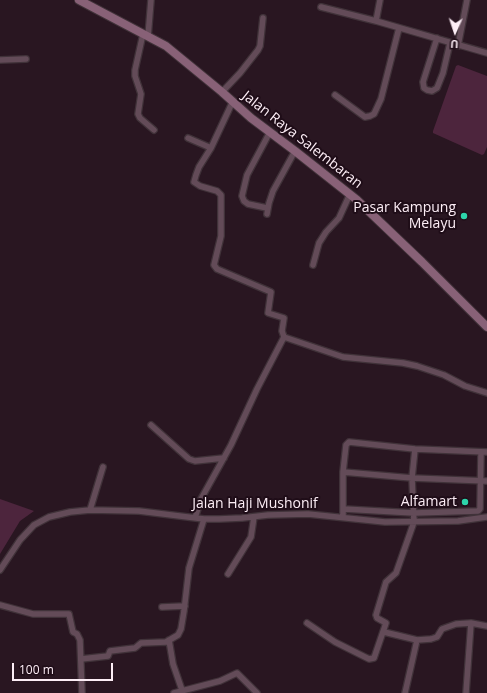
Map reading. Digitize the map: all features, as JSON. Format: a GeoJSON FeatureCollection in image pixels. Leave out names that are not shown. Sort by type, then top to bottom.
{"type":"FeatureCollection","features":[{"type":"Feature","properties":{"kind":"main road","name":"Jalan Raya Salembaran"},"geometry":{"type":"LineString","coordinates":[[80,0],[166,46],[233,101],[251,118],[350,194],[422,262],[487,327]]}},
{"type":"Feature","properties":{"kind":"street"},"geometry":{"type":"LineString","coordinates":[[151,0],[146,35],[135,70],[135,76],[141,94],[138,114],[140,118],[154,130]]}},
{"type":"Feature","properties":{"kind":"street"},"geometry":{"type":"LineString","coordinates":[[376,20],[380,0]]}},
{"type":"Feature","properties":{"kind":"street"},"geometry":{"type":"LineString","coordinates":[[458,46],[467,0]]}},
{"type":"Feature","properties":{"kind":"street"},"geometry":{"type":"LineString","coordinates":[[321,7],[376,20],[437,38],[458,46],[487,53]]}},
{"type":"Feature","properties":{"kind":"street"},"geometry":{"type":"LineString","coordinates":[[222,92],[240,73],[258,50],[260,46],[263,18]]}},
{"type":"Feature","properties":{"kind":"street"},"geometry":{"type":"LineString","coordinates":[[335,94],[365,117],[372,115],[382,99],[399,28]]}},
{"type":"Feature","properties":{"kind":"street"},"geometry":{"type":"LineString","coordinates":[[437,38],[423,82],[424,88],[427,90],[432,91],[437,88],[444,73],[450,43]]}},
{"type":"Feature","properties":{"kind":"street"},"geometry":{"type":"LineString","coordinates":[[0,60],[26,59]]}},
{"type":"Feature","properties":{"kind":"street"},"geometry":{"type":"LineString","coordinates":[[194,518],[201,499],[224,458],[284,337],[282,331],[284,318],[268,313],[271,292],[217,269],[214,265],[221,236],[221,196],[218,191],[200,186],[194,182],[199,167],[211,148],[233,101]]}},
{"type":"Feature","properties":{"kind":"street"},"geometry":{"type":"LineString","coordinates":[[270,132],[247,175],[242,196],[248,204],[267,211],[272,191],[295,151]]}},
{"type":"Feature","properties":{"kind":"street"},"geometry":{"type":"LineString","coordinates":[[188,138],[211,148]]}},
{"type":"Feature","properties":{"kind":"street"},"geometry":{"type":"LineString","coordinates":[[313,265],[319,243],[326,232],[339,218],[350,194]]}},
{"type":"Feature","properties":{"kind":"street"},"geometry":{"type":"LineString","coordinates":[[284,337],[343,357],[403,363],[417,366],[444,375],[465,386],[487,393]]}},
{"type":"Feature","properties":{"kind":"street"},"geometry":{"type":"LineString","coordinates":[[151,425],[189,459],[195,461],[224,458]]}},
{"type":"Feature","properties":{"kind":"street"},"geometry":{"type":"LineString","coordinates":[[343,517],[343,472],[346,445],[349,442],[415,449],[484,453],[480,481],[480,510],[478,511],[414,513],[344,508]]}},
{"type":"Feature","properties":{"kind":"street"},"geometry":{"type":"LineString","coordinates":[[307,623],[335,642],[370,659],[374,658],[384,632],[386,622],[377,618],[376,615],[386,582],[396,573],[414,522],[412,478],[415,449]]}},
{"type":"Feature","properties":{"kind":"street"},"geometry":{"type":"LineString","coordinates":[[90,510],[103,467]]}},
{"type":"Feature","properties":{"kind":"street"},"geometry":{"type":"LineString","coordinates":[[343,472],[412,478],[487,481]]}},
{"type":"Feature","properties":{"kind":"street","name":"Jalan Haji Mushonif"},"geometry":{"type":"LineString","coordinates":[[0,570],[20,540],[34,525],[58,514],[90,510],[140,511],[204,519],[232,519],[268,515],[308,514],[385,522],[414,522],[458,521],[487,517]]}},
{"type":"Feature","properties":{"kind":"street"},"geometry":{"type":"LineString","coordinates":[[228,574],[251,537],[254,517]]}},
{"type":"Feature","properties":{"kind":"street"},"geometry":{"type":"LineString","coordinates":[[81,659],[108,656],[110,651],[135,648],[141,643],[161,643],[169,640],[180,632],[189,568],[204,519]]}},
{"type":"Feature","properties":{"kind":"street"},"geometry":{"type":"LineString","coordinates":[[0,605],[33,614],[69,614],[73,632],[77,634],[80,640],[82,693]]}},
{"type":"Feature","properties":{"kind":"street"},"geometry":{"type":"LineString","coordinates":[[162,607],[184,606]]}},
{"type":"Feature","properties":{"kind":"street"},"geometry":{"type":"LineString","coordinates":[[384,632],[417,640],[436,638],[442,629],[451,625],[471,623],[487,626]]}},
{"type":"Feature","properties":{"kind":"street"},"geometry":{"type":"LineString","coordinates":[[466,693],[471,623]]}},
{"type":"Feature","properties":{"kind":"street"},"geometry":{"type":"LineString","coordinates":[[169,640],[173,664],[182,690]]}},
{"type":"Feature","properties":{"kind":"street"},"geometry":{"type":"LineString","coordinates":[[405,693],[417,640]]}},
{"type":"Feature","properties":{"kind":"street"},"geometry":{"type":"LineString","coordinates":[[174,693],[220,681],[237,673],[257,693]]}},
{"type":"Feature","properties":{"kind":"shaded area"},"geometry":{"type":"Polygon","coordinates":[[[458,65],[487,76],[487,147],[482,155],[433,133],[456,66],[458,65]]]}},
{"type":"Feature","properties":{"kind":"shaded area"},"geometry":{"type":"Polygon","coordinates":[[[0,499],[34,511],[20,521],[0,554],[0,499]]]}},
{"type":"Feature","properties":{"kind":"place","name":"Pasar Kampung Melayu"},"geometry":{"type":"Point","coordinates":[464,216]}},
{"type":"Feature","properties":{"kind":"place","name":"Alfamart"},"geometry":{"type":"Point","coordinates":[465,502]}}]}
